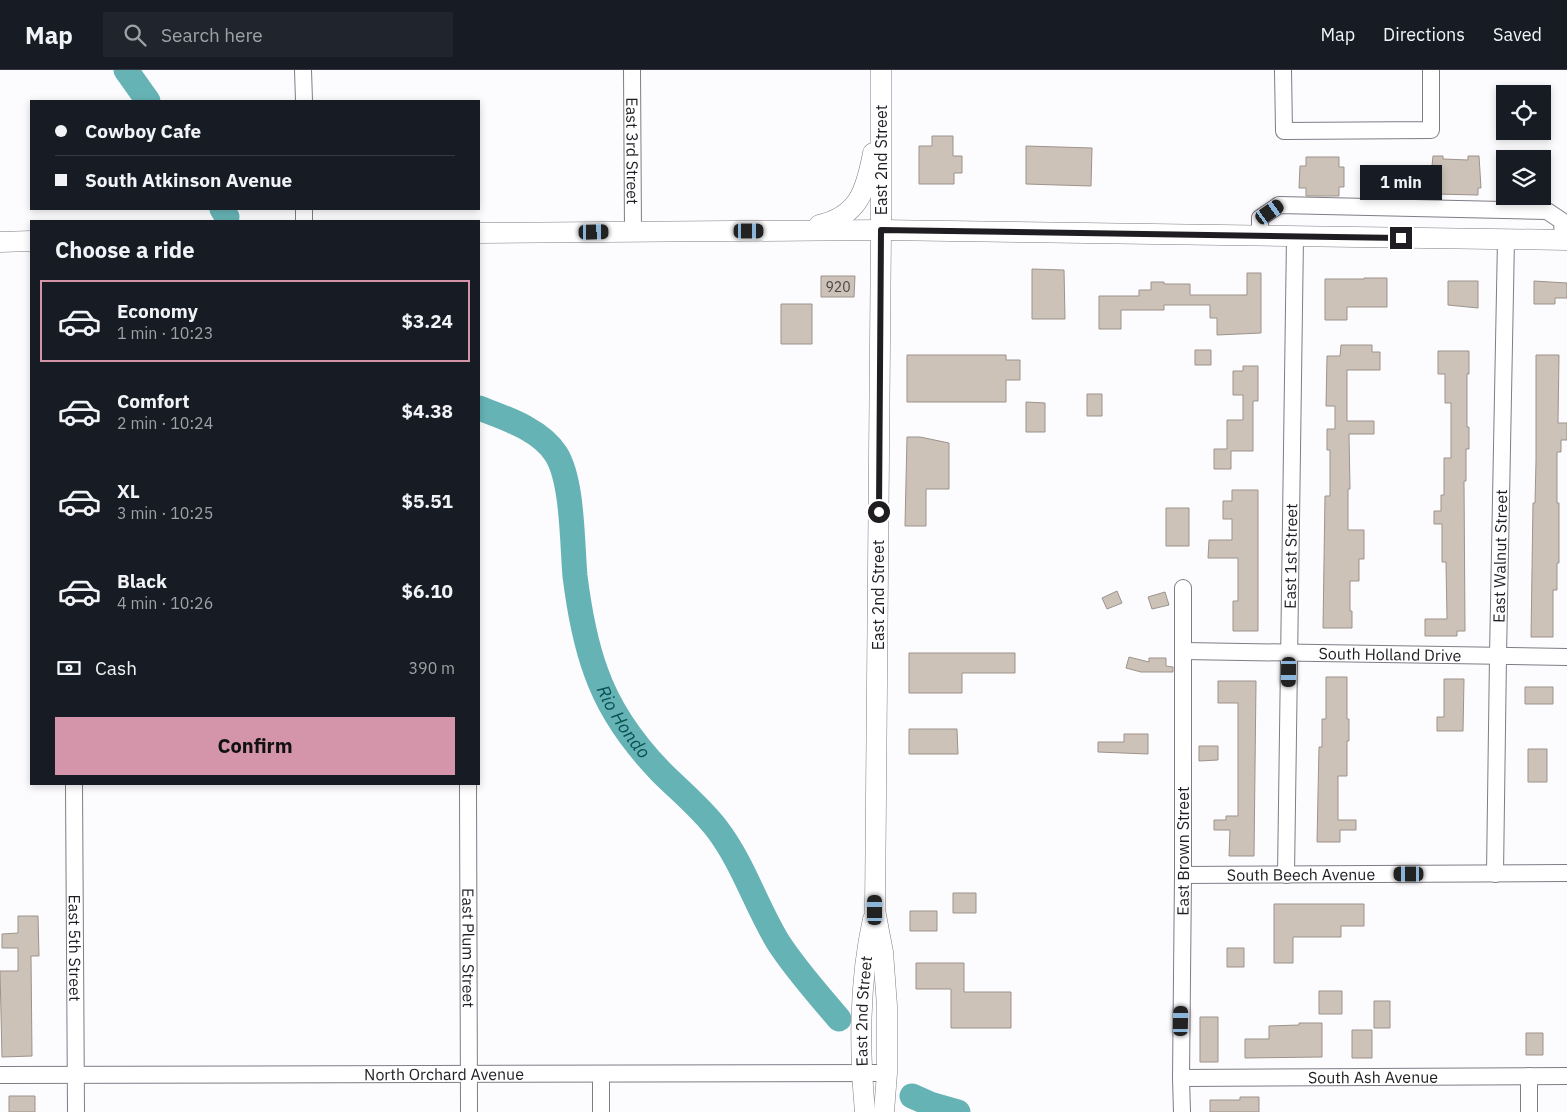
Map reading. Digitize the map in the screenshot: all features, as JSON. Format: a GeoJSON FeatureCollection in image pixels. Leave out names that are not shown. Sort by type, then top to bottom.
{"type":"FeatureCollection","features":[{"type":"Feature","properties":{"kind":"main road","name":"East 2nd Street"},"geometry":{"type":"LineString","coordinates":[[881,70],[875,910],[885,971],[887,1073],[884,1112]]}},
{"type":"Feature","properties":{"kind":"main road"},"geometry":{"type":"LineString","coordinates":[[788,231],[832,222],[846,214],[858,202],[869,173],[881,111]]}},
{"type":"Feature","properties":{"kind":"main road"},"geometry":{"type":"LineString","coordinates":[[480,233],[881,230],[1565,240]]}},
{"type":"Feature","properties":{"kind":"main road"},"geometry":{"type":"LineString","coordinates":[[0,242],[30,242]]}},
{"type":"Feature","properties":{"kind":"main road","name":"East 2nd Street"},"geometry":{"type":"LineString","coordinates":[[865,1112],[862,1073],[862,1005],[867,946],[875,910]]}},
{"type":"Feature","properties":{"kind":"street"},"geometry":{"type":"LineString","coordinates":[[303,70],[304,100]]}},
{"type":"Feature","properties":{"kind":"street","name":"East 3rd Street"},"geometry":{"type":"LineString","coordinates":[[632,70],[633,231]]}},
{"type":"Feature","properties":{"kind":"street"},"geometry":{"type":"LineString","coordinates":[[1283,70],[1284,131],[1431,130],[1431,70]]}},
{"type":"Feature","properties":{"kind":"street"},"geometry":{"type":"LineString","coordinates":[[1260,236],[1260,218],[1279,205],[1547,211],[1562,221],[1565,240]]}},
{"type":"Feature","properties":{"kind":"street","name":"East 1st Street"},"geometry":{"type":"LineString","coordinates":[[1286,875],[1295,236]]}},
{"type":"Feature","properties":{"kind":"street","name":"East Walnut Street"},"geometry":{"type":"LineString","coordinates":[[1495,874],[1506,239]]}},
{"type":"Feature","properties":{"kind":"street","name":"East Brown Street"},"geometry":{"type":"LineString","coordinates":[[1182,1112],[1183,588]]}},
{"type":"Feature","properties":{"kind":"street","name":"South Holland Drive"},"geometry":{"type":"LineString","coordinates":[[1184,651],[1567,657]]}},
{"type":"Feature","properties":{"kind":"street","name":"East 5th Street"},"geometry":{"type":"LineString","coordinates":[[74,785],[76,1112]]}},
{"type":"Feature","properties":{"kind":"street","name":"East Plum Street"},"geometry":{"type":"LineString","coordinates":[[468,785],[469,1112]]}},
{"type":"Feature","properties":{"kind":"street","name":"South Beech Avenue"},"geometry":{"type":"LineString","coordinates":[[1183,874],[1567,873]]}},
{"type":"Feature","properties":{"kind":"street","name":"North Orchard Avenue"},"geometry":{"type":"LineString","coordinates":[[0,1075],[887,1073]]}},
{"type":"Feature","properties":{"kind":"street"},"geometry":{"type":"LineString","coordinates":[[602,1074],[602,1112]]}},
{"type":"Feature","properties":{"kind":"street"},"geometry":{"type":"LineString","coordinates":[[1529,1076],[1529,1112]]}},
{"type":"Feature","properties":{"kind":"street","name":"South Ash Avenue"},"geometry":{"type":"LineString","coordinates":[[1181,1078],[1567,1076]]}},
{"type":"Feature","properties":{"kind":"building"},"geometry":{"type":"Polygon","coordinates":[[[932,136],[953,136],[953,156],[962,156],[962,173],[954,173],[954,184],[919,184],[919,146],[932,146],[932,136]]]}},
{"type":"Feature","properties":{"kind":"building"},"geometry":{"type":"Polygon","coordinates":[[[1026,146],[1092,148],[1091,186],[1026,184],[1026,146]]]}},
{"type":"Feature","properties":{"kind":"building"},"geometry":{"type":"Polygon","coordinates":[[[1433,156],[1443,156],[1443,159],[1468,160],[1468,156],[1479,156],[1481,188],[1478,188],[1478,195],[1433,194],[1433,188],[1430,188],[1430,166],[1432,166],[1433,156]]]}},
{"type":"Feature","properties":{"kind":"building"},"geometry":{"type":"Polygon","coordinates":[[[1306,157],[1339,157],[1339,167],[1344,167],[1344,187],[1339,187],[1339,196],[1306,196],[1306,188],[1299,188],[1300,166],[1306,166],[1306,157]]]}},
{"type":"Feature","properties":{"kind":"building"},"geometry":{"type":"Polygon","coordinates":[[[1032,269],[1064,270],[1065,319],[1032,319],[1032,269]]]}},
{"type":"Feature","properties":{"kind":"building"},"geometry":{"type":"Polygon","coordinates":[[[1247,273],[1261,273],[1261,333],[1217,335],[1217,318],[1210,318],[1210,305],[1164,305],[1164,310],[1121,310],[1121,329],[1099,329],[1099,296],[1139,296],[1139,290],[1151,290],[1151,282],[1190,284],[1190,295],[1247,295],[1247,273]]]}},
{"type":"Feature","properties":{"kind":"building"},"geometry":{"type":"Polygon","coordinates":[[[821,276],[855,276],[854,297],[821,297],[821,276]]]}},
{"type":"Feature","properties":{"kind":"building"},"geometry":{"type":"Polygon","coordinates":[[[1387,278],[1387,307],[1347,307],[1347,320],[1325,320],[1325,279],[1387,278]]]}},
{"type":"Feature","properties":{"kind":"building"},"geometry":{"type":"Polygon","coordinates":[[[1448,281],[1478,281],[1478,308],[1448,305],[1448,281]]]}},
{"type":"Feature","properties":{"kind":"building"},"geometry":{"type":"Polygon","coordinates":[[[1534,281],[1567,283],[1567,298],[1555,298],[1555,304],[1534,304],[1534,281]]]}},
{"type":"Feature","properties":{"kind":"building"},"geometry":{"type":"Polygon","coordinates":[[[781,304],[812,304],[812,344],[781,344],[781,304]]]}},
{"type":"Feature","properties":{"kind":"building"},"geometry":{"type":"Polygon","coordinates":[[[1341,345],[1372,345],[1372,352],[1380,352],[1380,370],[1347,370],[1347,421],[1374,421],[1374,434],[1349,434],[1350,489],[1348,489],[1348,530],[1364,530],[1364,559],[1359,559],[1359,581],[1350,581],[1352,628],[1323,628],[1325,496],[1330,496],[1330,450],[1327,450],[1327,429],[1335,429],[1335,406],[1326,406],[1327,356],[1340,356],[1341,345]]]}},
{"type":"Feature","properties":{"kind":"building"},"geometry":{"type":"Polygon","coordinates":[[[1195,350],[1211,350],[1211,365],[1195,365],[1195,350]]]}},
{"type":"Feature","properties":{"kind":"building"},"geometry":{"type":"Polygon","coordinates":[[[1438,351],[1469,351],[1467,427],[1469,427],[1469,449],[1466,449],[1466,481],[1464,481],[1465,631],[1457,631],[1457,636],[1425,636],[1425,619],[1447,619],[1446,562],[1442,562],[1442,524],[1434,524],[1434,511],[1441,511],[1441,495],[1444,495],[1444,458],[1451,458],[1451,403],[1445,403],[1445,374],[1438,374],[1438,351]]]}},
{"type":"Feature","properties":{"kind":"building"},"geometry":{"type":"Polygon","coordinates":[[[907,355],[1006,355],[1006,360],[1020,360],[1020,380],[1006,380],[1006,402],[907,402],[907,355]]]}},
{"type":"Feature","properties":{"kind":"building"},"geometry":{"type":"Polygon","coordinates":[[[1536,355],[1559,355],[1558,423],[1567,423],[1567,440],[1561,440],[1561,452],[1557,452],[1559,563],[1557,563],[1557,590],[1553,590],[1553,637],[1531,637],[1533,503],[1535,503],[1536,461],[1536,355]]]}},
{"type":"Feature","properties":{"kind":"building"},"geometry":{"type":"Polygon","coordinates":[[[1243,366],[1258,366],[1258,401],[1253,401],[1253,451],[1231,451],[1231,469],[1214,469],[1214,449],[1227,449],[1227,420],[1243,420],[1243,395],[1233,395],[1233,371],[1243,371],[1243,366]]]}},
{"type":"Feature","properties":{"kind":"building"},"geometry":{"type":"Polygon","coordinates":[[[1087,394],[1102,394],[1102,416],[1087,416],[1087,394]]]}},
{"type":"Feature","properties":{"kind":"building"},"geometry":{"type":"Polygon","coordinates":[[[1026,402],[1045,403],[1045,432],[1026,432],[1026,402]]]}},
{"type":"Feature","properties":{"kind":"building"},"geometry":{"type":"Polygon","coordinates":[[[907,437],[920,437],[949,443],[949,489],[926,489],[926,526],[905,526],[907,437]]]}},
{"type":"Feature","properties":{"kind":"building"},"geometry":{"type":"Polygon","coordinates":[[[1232,490],[1258,490],[1258,631],[1233,631],[1233,601],[1238,601],[1238,558],[1208,558],[1209,540],[1232,540],[1232,519],[1223,519],[1223,501],[1232,501],[1232,490]]]}},
{"type":"Feature","properties":{"kind":"building"},"geometry":{"type":"Polygon","coordinates":[[[1166,508],[1189,508],[1189,546],[1166,546],[1166,508]]]}},
{"type":"Feature","properties":{"kind":"building"},"geometry":{"type":"Polygon","coordinates":[[[1117,591],[1122,603],[1107,609],[1102,598],[1117,591]]]}},
{"type":"Feature","properties":{"kind":"building"},"geometry":{"type":"Polygon","coordinates":[[[1165,592],[1169,605],[1152,609],[1148,597],[1165,592]]]}},
{"type":"Feature","properties":{"kind":"building"},"geometry":{"type":"Polygon","coordinates":[[[909,653],[1015,653],[1015,673],[962,673],[962,693],[909,693],[909,653]]]}},
{"type":"Feature","properties":{"kind":"building"},"geometry":{"type":"Polygon","coordinates":[[[1129,657],[1149,662],[1149,658],[1166,658],[1166,666],[1173,667],[1173,672],[1141,672],[1126,668],[1129,657]]]}},
{"type":"Feature","properties":{"kind":"building"},"geometry":{"type":"Polygon","coordinates":[[[1326,677],[1347,677],[1349,741],[1347,741],[1347,776],[1338,776],[1338,820],[1356,820],[1356,830],[1340,830],[1340,842],[1317,842],[1319,747],[1322,747],[1322,719],[1326,719],[1326,677]]]}},
{"type":"Feature","properties":{"kind":"building"},"geometry":{"type":"Polygon","coordinates":[[[1444,679],[1464,679],[1463,731],[1437,731],[1437,717],[1444,717],[1444,679]]]}},
{"type":"Feature","properties":{"kind":"building"},"geometry":{"type":"Polygon","coordinates":[[[1218,681],[1256,681],[1254,856],[1229,856],[1230,830],[1214,830],[1214,820],[1226,820],[1226,816],[1238,816],[1238,703],[1218,703],[1218,681]]]}},
{"type":"Feature","properties":{"kind":"building"},"geometry":{"type":"Polygon","coordinates":[[[1525,687],[1553,687],[1553,704],[1525,704],[1525,687]]]}},
{"type":"Feature","properties":{"kind":"building"},"geometry":{"type":"Polygon","coordinates":[[[909,729],[957,729],[958,754],[909,754],[909,729]]]}},
{"type":"Feature","properties":{"kind":"building"},"geometry":{"type":"Polygon","coordinates":[[[1124,734],[1148,734],[1148,754],[1098,752],[1098,742],[1124,742],[1124,734]]]}},
{"type":"Feature","properties":{"kind":"building"},"geometry":{"type":"Polygon","coordinates":[[[1199,746],[1218,746],[1218,760],[1199,761],[1199,746]]]}},
{"type":"Feature","properties":{"kind":"building"},"geometry":{"type":"Polygon","coordinates":[[[1528,749],[1547,749],[1547,782],[1528,782],[1528,749]]]}},
{"type":"Feature","properties":{"kind":"building"},"geometry":{"type":"Polygon","coordinates":[[[953,893],[976,893],[976,913],[953,913],[953,893]]]}},
{"type":"Feature","properties":{"kind":"building"},"geometry":{"type":"Polygon","coordinates":[[[1274,904],[1364,904],[1364,926],[1341,926],[1341,937],[1293,937],[1293,963],[1274,963],[1274,904]]]}},
{"type":"Feature","properties":{"kind":"building"},"geometry":{"type":"Polygon","coordinates":[[[910,911],[937,911],[937,931],[910,931],[910,911]]]}},
{"type":"Feature","properties":{"kind":"building"},"geometry":{"type":"Polygon","coordinates":[[[18,916],[38,916],[39,956],[31,956],[32,1056],[2,1057],[0,971],[18,971],[18,948],[2,948],[2,934],[18,933],[18,916]]]}},
{"type":"Feature","properties":{"kind":"building"},"geometry":{"type":"Polygon","coordinates":[[[1227,948],[1244,948],[1244,967],[1227,967],[1227,948]]]}},
{"type":"Feature","properties":{"kind":"building"},"geometry":{"type":"Polygon","coordinates":[[[916,963],[964,963],[964,992],[1011,992],[1011,1028],[951,1028],[951,989],[916,989],[916,963]]]}},
{"type":"Feature","properties":{"kind":"building"},"geometry":{"type":"Polygon","coordinates":[[[1319,991],[1342,991],[1342,1014],[1319,1014],[1319,991]]]}},
{"type":"Feature","properties":{"kind":"building"},"geometry":{"type":"Polygon","coordinates":[[[1374,1001],[1390,1001],[1390,1028],[1374,1028],[1374,1001]]]}},
{"type":"Feature","properties":{"kind":"building"},"geometry":{"type":"Polygon","coordinates":[[[1200,1017],[1218,1017],[1218,1062],[1200,1062],[1200,1017]]]}},
{"type":"Feature","properties":{"kind":"building"},"geometry":{"type":"Polygon","coordinates":[[[1299,1023],[1322,1023],[1322,1057],[1245,1058],[1245,1039],[1269,1039],[1269,1026],[1299,1025],[1299,1023]]]}},
{"type":"Feature","properties":{"kind":"building"},"geometry":{"type":"Polygon","coordinates":[[[1352,1030],[1372,1030],[1372,1058],[1352,1058],[1352,1030]]]}},
{"type":"Feature","properties":{"kind":"building"},"geometry":{"type":"Polygon","coordinates":[[[1526,1033],[1543,1033],[1543,1055],[1526,1055],[1526,1033]]]}},
{"type":"Feature","properties":{"kind":"building"},"geometry":{"type":"Polygon","coordinates":[[[9,1096],[35,1096],[35,1112],[9,1112],[9,1096]]]}},
{"type":"Feature","properties":{"kind":"building"},"geometry":{"type":"Polygon","coordinates":[[[1240,1097],[1259,1097],[1259,1112],[1210,1112],[1210,1100],[1240,1100],[1240,1097]]]}},
{"type":"Feature","properties":{"kind":"waterway","name":"Rio Hondo"},"geometry":{"type":"LineString","coordinates":[[126,70],[147,100]]}},
{"type":"Feature","properties":{"kind":"waterway","name":"Rio Hondo"},"geometry":{"type":"LineString","coordinates":[[223,210],[227,217]]}},
{"type":"Feature","properties":{"kind":"waterway","name":"Rio Hondo"},"geometry":{"type":"LineString","coordinates":[[480,408],[511,420],[531,431],[549,445],[556,454],[562,466],[569,496],[578,600],[592,661],[601,686],[615,713],[641,750],[717,829],[742,870],[778,942],[839,1019]]}},
{"type":"Feature","properties":{"kind":"waterway","name":"Rio Hondo"},"geometry":{"type":"LineString","coordinates":[[912,1096],[930,1104],[958,1112]]}},
{"type":"Feature","properties":{"kind":"route"},"geometry":{"type":"LineString","coordinates":[[879,512],[881,230],[1401,238]]}}]}
